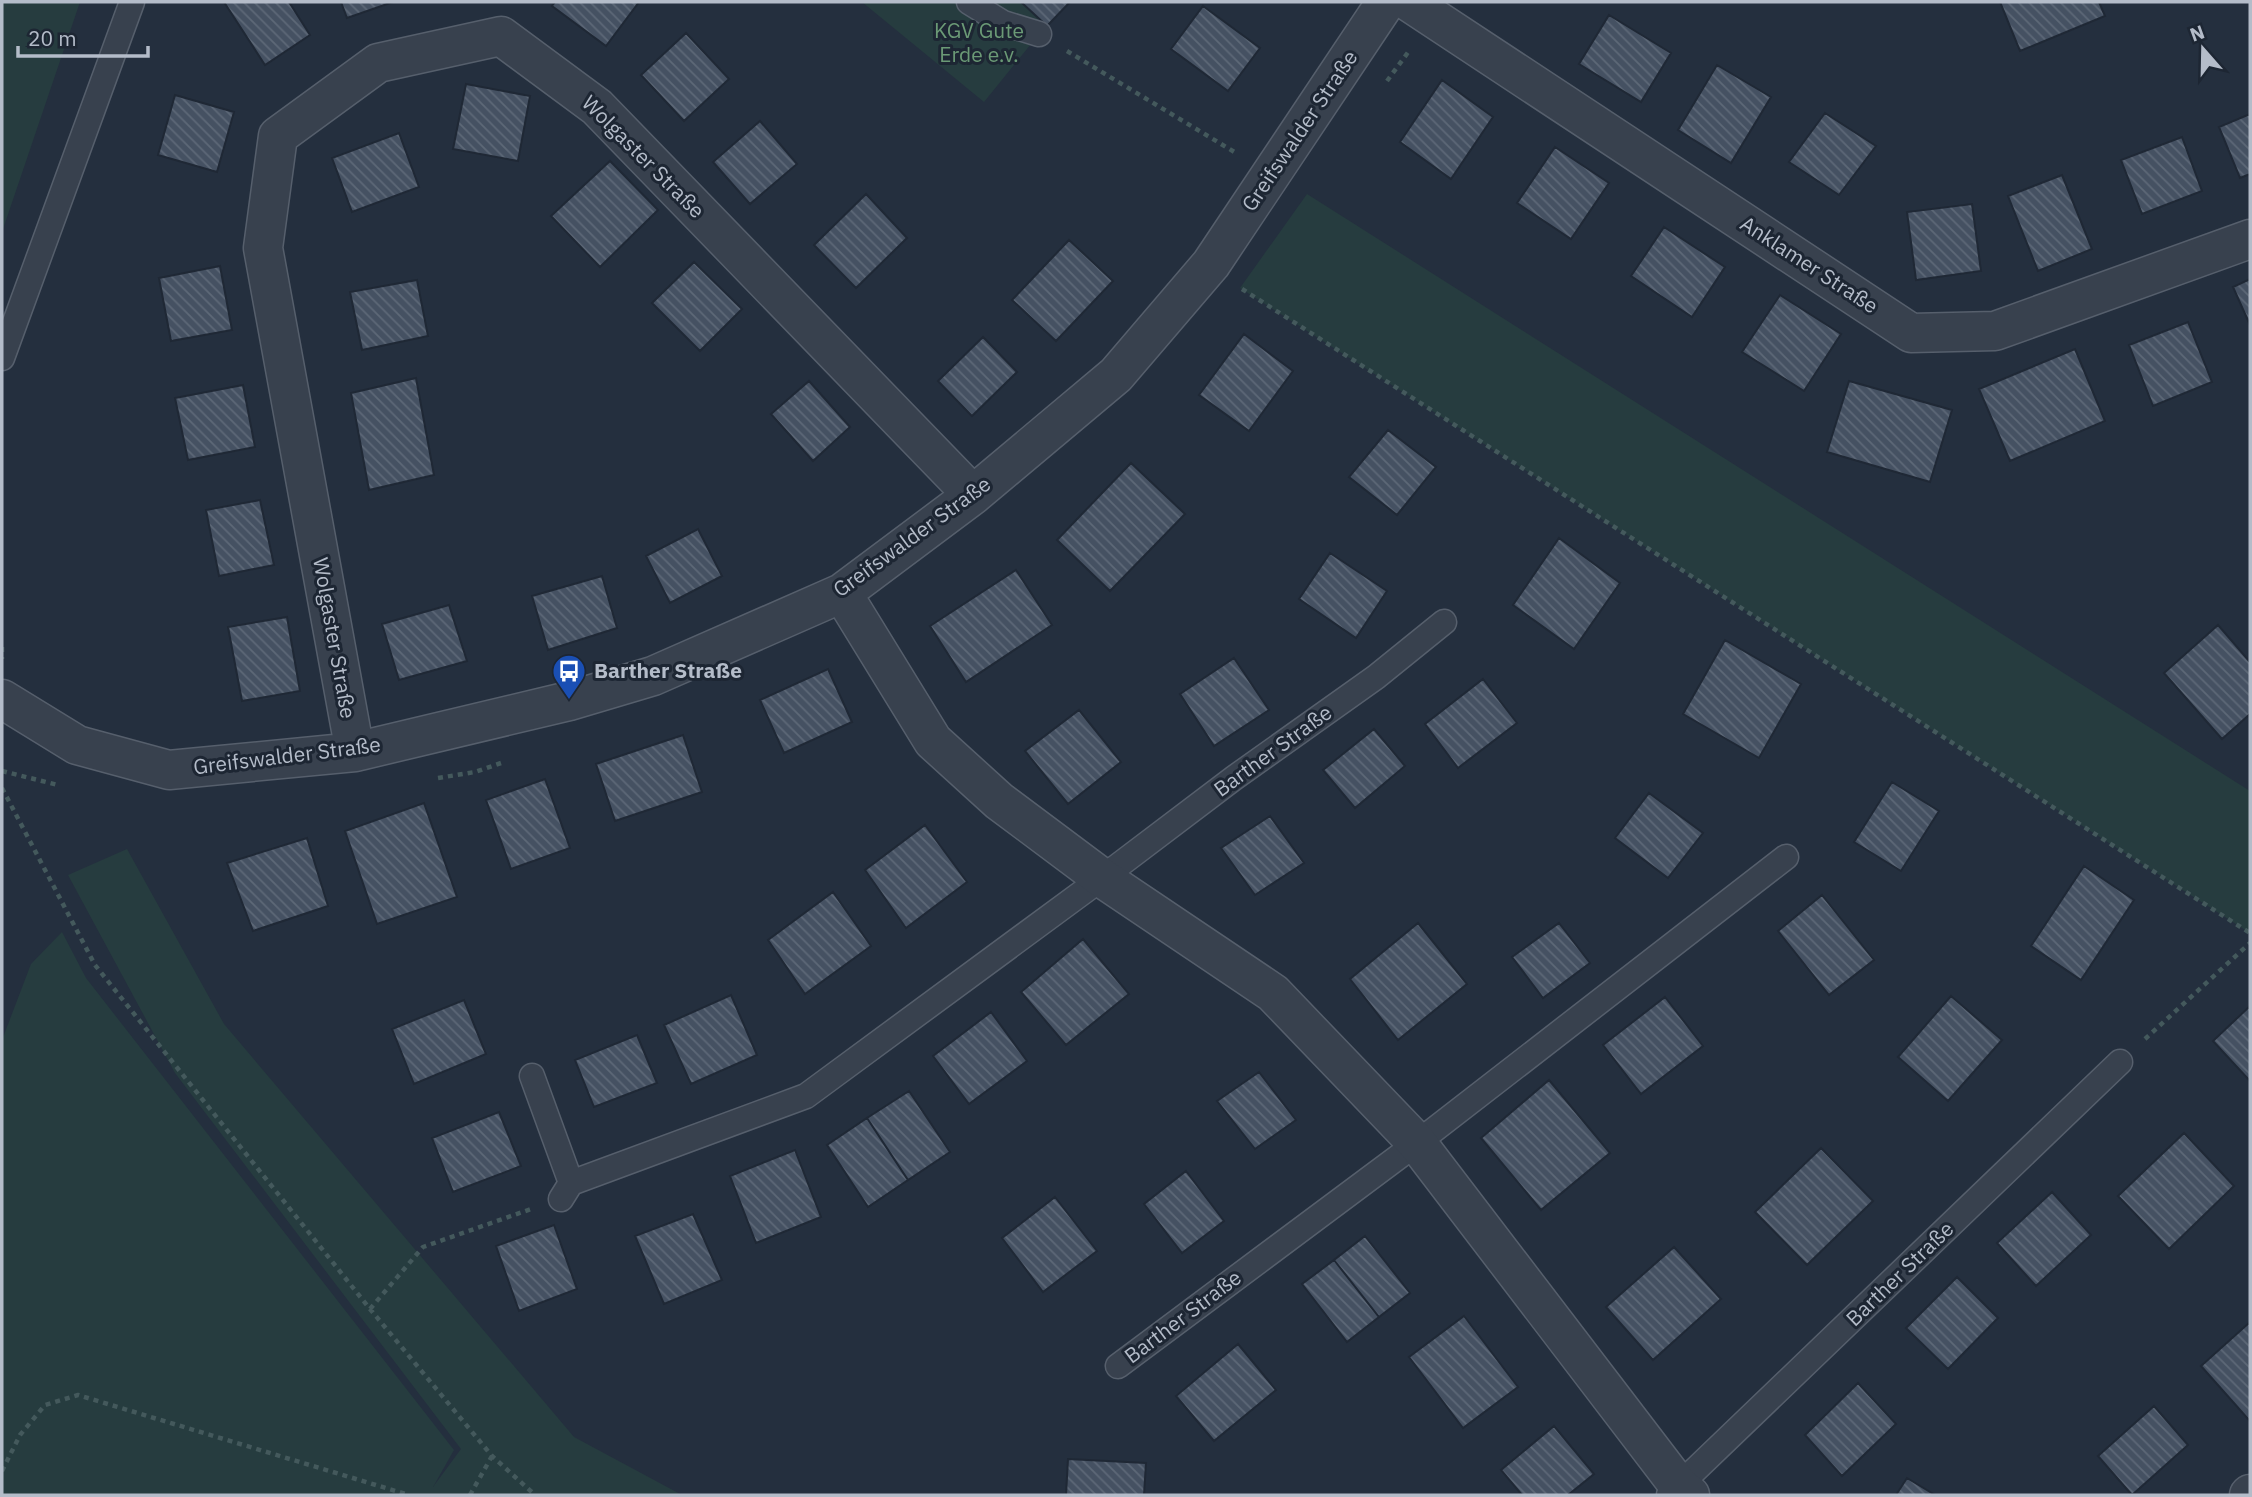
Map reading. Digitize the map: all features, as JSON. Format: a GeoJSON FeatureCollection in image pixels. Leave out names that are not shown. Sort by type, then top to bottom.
{"type":"FeatureCollection","features":[{"type":"Feature","properties":{"kind":"street","name":"Greifswalder Straße"},"geometry":{"type":"LineString","coordinates":[[2,699],[77,745],[169,770],[355,752],[569,701],[653,676],[842,593],[973,495],[1116,374],[1211,264],[1386,2]]}},
{"type":"Feature","properties":{"kind":"street","name":"Anklamer Straße"},"geometry":{"type":"LineString","coordinates":[[1421,9],[1911,332],[1995,331],[2250,239]]}},
{"type":"Feature","properties":{"kind":"street","name":"Wolgaster Straße"},"geometry":{"type":"LineString","coordinates":[[355,752],[263,247],[278,136],[378,63],[501,36],[597,107],[973,495]]}},
{"type":"Feature","properties":{"kind":"street","name":"Barther Straße"},"geometry":{"type":"LineString","coordinates":[[842,593],[933,741],[999,801],[1102,878],[1272,993],[1417,1143],[1679,1492]]}},
{"type":"Feature","properties":{"kind":"lane"},"geometry":{"type":"LineString","coordinates":[[2,358],[132,2]]}},
{"type":"Feature","properties":{"kind":"lane"},"geometry":{"type":"LineString","coordinates":[[969,2],[1003,23],[1039,34]]}},
{"type":"Feature","properties":{"kind":"lane","name":"Barther Straße"},"geometry":{"type":"LineString","coordinates":[[566,1191],[806,1096],[1234,778],[1376,677],[1444,622]]}},
{"type":"Feature","properties":{"kind":"lane","name":"Barther Straße"},"geometry":{"type":"LineString","coordinates":[[1118,1366],[1417,1143],[1786,857]]}},
{"type":"Feature","properties":{"kind":"lane","name":"Barther Straße"},"geometry":{"type":"LineString","coordinates":[[1679,1492],[2120,1062]]}},
{"type":"Feature","properties":{"kind":"lane"},"geometry":{"type":"LineString","coordinates":[[532,1076],[566,1191]]}},
{"type":"Feature","properties":{"kind":"path"},"geometry":{"type":"LineString","coordinates":[[1385,84],[1421,9]]}},
{"type":"Feature","properties":{"kind":"path"},"geometry":{"type":"LineString","coordinates":[[1039,34],[1271,174]]}},
{"type":"Feature","properties":{"kind":"path"},"geometry":{"type":"LineString","coordinates":[[1247,278],[1240,288],[2250,933]]}},
{"type":"Feature","properties":{"kind":"path"},"geometry":{"type":"LineString","coordinates":[[2,647],[2,663]]}},
{"type":"Feature","properties":{"kind":"path"},"geometry":{"type":"LineString","coordinates":[[436,779],[475,772],[513,759]]}},
{"type":"Feature","properties":{"kind":"path"},"geometry":{"type":"LineString","coordinates":[[4,772],[65,786]]}},
{"type":"Feature","properties":{"kind":"path"},"geometry":{"type":"LineString","coordinates":[[2,788],[95,965],[370,1309],[492,1456],[535,1495]]}},
{"type":"Feature","properties":{"kind":"path"},"geometry":{"type":"LineString","coordinates":[[2120,1062],[2250,943]]}},
{"type":"Feature","properties":{"kind":"path"},"geometry":{"type":"LineString","coordinates":[[370,1309],[423,1247],[566,1191]]}},
{"type":"Feature","properties":{"kind":"path"},"geometry":{"type":"LineString","coordinates":[[2,1471],[20,1435],[44,1405],[78,1395],[409,1495]]}},
{"type":"Feature","properties":{"kind":"path"},"geometry":{"type":"LineString","coordinates":[[470,1495],[492,1456]]}},
{"type":"Feature","properties":{"kind":"green space"},"geometry":{"type":"Polygon","coordinates":[[[2,2],[80,2],[2,232],[2,2]]]}},
{"type":"Feature","properties":{"kind":"green space","name":"KGV Gute Erde e.v."},"geometry":{"type":"Polygon","coordinates":[[[862,2],[1065,2],[984,102],[862,2]]]}},
{"type":"Feature","properties":{"kind":"green space"},"geometry":{"type":"Polygon","coordinates":[[[1307,194],[2250,791],[2250,933],[1240,288],[1307,194]]]}},
{"type":"Feature","properties":{"kind":"green space"},"geometry":{"type":"Polygon","coordinates":[[[127,849],[224,1024],[574,1437],[682,1495],[2,1495],[2,1040],[31,964],[62,932],[86,978],[454,1450],[433,1487],[461,1449],[175,1073],[68,875],[127,849]]]}},
{"type":"Feature","properties":{"kind":"building"},"geometry":{"type":"Polygon","coordinates":[[[224,2],[289,2],[310,35],[265,65],[224,2]]]}},
{"type":"Feature","properties":{"kind":"building"},"geometry":{"type":"Polygon","coordinates":[[[341,2],[393,2],[347,18],[341,2]]]}},
{"type":"Feature","properties":{"kind":"building"},"geometry":{"type":"Polygon","coordinates":[[[555,2],[639,2],[606,46],[552,6],[555,2]]]}},
{"type":"Feature","properties":{"kind":"building"},"geometry":{"type":"Polygon","coordinates":[[[1021,2],[1070,2],[1047,26],[1021,2]]]}},
{"type":"Feature","properties":{"kind":"building"},"geometry":{"type":"Polygon","coordinates":[[[2000,2],[2099,2],[2105,16],[2020,51],[2000,2]]]}},
{"type":"Feature","properties":{"kind":"building"},"geometry":{"type":"Polygon","coordinates":[[[1203,6],[1260,48],[1228,91],[1171,49],[1203,6]]]}},
{"type":"Feature","properties":{"kind":"building"},"geometry":{"type":"Polygon","coordinates":[[[1609,15],[1671,53],[1641,102],[1579,64],[1609,15]]]}},
{"type":"Feature","properties":{"kind":"building"},"geometry":{"type":"Polygon","coordinates":[[[686,33],[729,79],[684,121],[641,75],[686,33]]]}},
{"type":"Feature","properties":{"kind":"building"},"geometry":{"type":"Polygon","coordinates":[[[1717,65],[1771,97],[1731,163],[1678,130],[1717,65]]]}},
{"type":"Feature","properties":{"kind":"building"},"geometry":{"type":"Polygon","coordinates":[[[1442,80],[1493,117],[1451,179],[1400,142],[1442,80]]]}},
{"type":"Feature","properties":{"kind":"building"},"geometry":{"type":"Polygon","coordinates":[[[466,84],[530,96],[518,161],[453,149],[466,84]]]}},
{"type":"Feature","properties":{"kind":"building"},"geometry":{"type":"Polygon","coordinates":[[[175,95],[234,112],[217,172],[158,155],[175,95]]]}},
{"type":"Feature","properties":{"kind":"building"},"geometry":{"type":"Polygon","coordinates":[[[1825,113],[1876,146],[1839,195],[1789,162],[1825,113]]]}},
{"type":"Feature","properties":{"kind":"building"},"geometry":{"type":"Polygon","coordinates":[[[2250,114],[2250,174],[2240,178],[2219,127],[2250,114]]]}},
{"type":"Feature","properties":{"kind":"building"},"geometry":{"type":"Polygon","coordinates":[[[760,121],[797,164],[750,204],[713,162],[760,121]]]}},
{"type":"Feature","properties":{"kind":"building"},"geometry":{"type":"Polygon","coordinates":[[[399,133],[419,187],[352,212],[332,158],[399,133]]]}},
{"type":"Feature","properties":{"kind":"building"},"geometry":{"type":"Polygon","coordinates":[[[2182,137],[2202,191],[2142,214],[2121,160],[2182,137]]]}},
{"type":"Feature","properties":{"kind":"building"},"geometry":{"type":"Polygon","coordinates":[[[1555,147],[1609,183],[1571,239],[1517,203],[1555,147]]]}},
{"type":"Feature","properties":{"kind":"building"},"geometry":{"type":"Polygon","coordinates":[[[610,161],[658,210],[600,267],[551,216],[610,161]]]}},
{"type":"Feature","properties":{"kind":"building"},"geometry":{"type":"Polygon","coordinates":[[[2062,175],[2092,249],[2038,271],[2008,196],[2062,175]]]}},
{"type":"Feature","properties":{"kind":"building"},"geometry":{"type":"Polygon","coordinates":[[[866,194],[907,238],[856,288],[814,245],[866,194]]]}},
{"type":"Feature","properties":{"kind":"building"},"geometry":{"type":"Polygon","coordinates":[[[1972,204],[1981,271],[1916,280],[1907,212],[1972,204]]]}},
{"type":"Feature","properties":{"kind":"building"},"geometry":{"type":"Polygon","coordinates":[[[1664,227],[1725,267],[1692,317],[1631,276],[1664,227]]]}},
{"type":"Feature","properties":{"kind":"building"},"geometry":{"type":"Polygon","coordinates":[[[1069,240],[1113,281],[1056,341],[1012,300],[1069,240]]]}},
{"type":"Feature","properties":{"kind":"building"},"geometry":{"type":"Polygon","coordinates":[[[694,262],[742,309],[700,351],[652,303],[694,262]]]}},
{"type":"Feature","properties":{"kind":"building"},"geometry":{"type":"Polygon","coordinates":[[[220,266],[232,330],[171,341],[159,278],[220,266]]]}},
{"type":"Feature","properties":{"kind":"building"},"geometry":{"type":"Polygon","coordinates":[[[2250,279],[2250,325],[2233,287],[2250,279]]]}},
{"type":"Feature","properties":{"kind":"building"},"geometry":{"type":"Polygon","coordinates":[[[417,280],[428,336],[362,350],[350,292],[417,280]]]}},
{"type":"Feature","properties":{"kind":"building"},"geometry":{"type":"Polygon","coordinates":[[[1780,295],[1841,334],[1804,391],[1742,352],[1780,295]]]}},
{"type":"Feature","properties":{"kind":"building"},"geometry":{"type":"Polygon","coordinates":[[[2188,322],[2212,382],[2153,406],[2129,345],[2188,322]]]}},
{"type":"Feature","properties":{"kind":"building"},"geometry":{"type":"Polygon","coordinates":[[[1244,334],[1293,371],[1249,431],[1199,395],[1244,334]]]}},
{"type":"Feature","properties":{"kind":"building"},"geometry":{"type":"Polygon","coordinates":[[[983,337],[1017,372],[972,416],[938,381],[983,337]]]}},
{"type":"Feature","properties":{"kind":"building"},"geometry":{"type":"Polygon","coordinates":[[[2075,349],[2105,421],[2010,461],[1979,389],[2075,349]]]}},
{"type":"Feature","properties":{"kind":"building"},"geometry":{"type":"Polygon","coordinates":[[[416,378],[434,475],[369,490],[351,393],[416,378]]]}},
{"type":"Feature","properties":{"kind":"building"},"geometry":{"type":"Polygon","coordinates":[[[809,381],[850,427],[813,461],[771,414],[809,381]]]}},
{"type":"Feature","properties":{"kind":"building"},"geometry":{"type":"Polygon","coordinates":[[[1849,381],[1952,410],[1930,482],[1827,452],[1849,381]]]}},
{"type":"Feature","properties":{"kind":"building"},"geometry":{"type":"Polygon","coordinates":[[[243,385],[255,447],[188,460],[175,398],[243,385]]]}},
{"type":"Feature","properties":{"kind":"building"},"geometry":{"type":"Polygon","coordinates":[[[1388,430],[1436,467],[1397,515],[1349,477],[1388,430]]]}},
{"type":"Feature","properties":{"kind":"building"},"geometry":{"type":"Polygon","coordinates":[[[1131,463],[1185,514],[1110,591],[1057,540],[1131,463]]]}},
{"type":"Feature","properties":{"kind":"building"},"geometry":{"type":"Polygon","coordinates":[[[260,500],[274,565],[219,576],[206,510],[260,500]]]}},
{"type":"Feature","properties":{"kind":"building"},"geometry":{"type":"Polygon","coordinates":[[[698,529],[722,576],[670,603],[646,556],[698,529]]]}},
{"type":"Feature","properties":{"kind":"building"},"geometry":{"type":"Polygon","coordinates":[[[1559,538],[1620,583],[1574,649],[1513,605],[1559,538]]]}},
{"type":"Feature","properties":{"kind":"building"},"geometry":{"type":"Polygon","coordinates":[[[1330,553],[1387,591],[1356,638],[1299,599],[1330,553]]]}},
{"type":"Feature","properties":{"kind":"building"},"geometry":{"type":"Polygon","coordinates":[[[1016,570],[1052,625],[966,682],[930,626],[1016,570]]]}},
{"type":"Feature","properties":{"kind":"building"},"geometry":{"type":"Polygon","coordinates":[[[602,576],[617,628],[548,650],[532,596],[602,576]]]}},
{"type":"Feature","properties":{"kind":"building"},"geometry":{"type":"Polygon","coordinates":[[[449,605],[467,661],[399,680],[382,624],[449,605]]]}},
{"type":"Feature","properties":{"kind":"building"},"geometry":{"type":"Polygon","coordinates":[[[287,617],[300,691],[242,701],[228,627],[287,617]]]}},
{"type":"Feature","properties":{"kind":"building"},"geometry":{"type":"Polygon","coordinates":[[[2218,625],[2250,662],[2250,714],[2222,739],[2164,673],[2218,625]]]}},
{"type":"Feature","properties":{"kind":"building"},"geometry":{"type":"Polygon","coordinates":[[[1725,640],[1801,684],[1759,758],[1683,714],[1725,640]]]}},
{"type":"Feature","properties":{"kind":"building"},"geometry":{"type":"Polygon","coordinates":[[[1234,658],[1269,710],[1214,746],[1180,694],[1234,658]]]}},
{"type":"Feature","properties":{"kind":"building"},"geometry":{"type":"Polygon","coordinates":[[[828,669],[852,722],[784,753],[760,700],[828,669]]]}},
{"type":"Feature","properties":{"kind":"building"},"geometry":{"type":"Polygon","coordinates":[[[1483,679],[1517,723],[1458,768],[1425,724],[1483,679]]]}},
{"type":"Feature","properties":{"kind":"building"},"geometry":{"type":"Polygon","coordinates":[[[1079,710],[1121,762],[1068,804],[1025,751],[1079,710]]]}},
{"type":"Feature","properties":{"kind":"building"},"geometry":{"type":"Polygon","coordinates":[[[1374,729],[1405,766],[1355,808],[1323,770],[1374,729]]]}},
{"type":"Feature","properties":{"kind":"building"},"geometry":{"type":"Polygon","coordinates":[[[683,735],[702,792],[615,821],[596,764],[683,735]]]}},
{"type":"Feature","properties":{"kind":"building"},"geometry":{"type":"Polygon","coordinates":[[[545,779],[570,848],[511,869],[486,800],[545,779]]]}},
{"type":"Feature","properties":{"kind":"building"},"geometry":{"type":"Polygon","coordinates":[[[1892,782],[1939,811],[1901,871],[1854,842],[1892,782]]]}},
{"type":"Feature","properties":{"kind":"building"},"geometry":{"type":"Polygon","coordinates":[[[1649,793],[1703,833],[1668,878],[1615,838],[1649,793]]]}},
{"type":"Feature","properties":{"kind":"building"},"geometry":{"type":"Polygon","coordinates":[[[424,803],[457,897],[377,924],[345,831],[424,803]]]}},
{"type":"Feature","properties":{"kind":"building"},"geometry":{"type":"Polygon","coordinates":[[[1270,816],[1304,863],[1255,895],[1221,848],[1270,816]]]}},
{"type":"Feature","properties":{"kind":"building"},"geometry":{"type":"Polygon","coordinates":[[[925,825],[967,882],[906,928],[865,870],[925,825]]]}},
{"type":"Feature","properties":{"kind":"building"},"geometry":{"type":"Polygon","coordinates":[[[307,838],[328,906],[253,931],[227,863],[307,838]]]}},
{"type":"Feature","properties":{"kind":"building"},"geometry":{"type":"Polygon","coordinates":[[[2084,866],[2134,900],[2081,980],[2031,946],[2084,866]]]}},
{"type":"Feature","properties":{"kind":"building"},"geometry":{"type":"Polygon","coordinates":[[[833,892],[871,946],[805,994],[768,940],[833,892]]]}},
{"type":"Feature","properties":{"kind":"building"},"geometry":{"type":"Polygon","coordinates":[[[1822,895],[1874,960],[1829,995],[1778,931],[1822,895]]]}},
{"type":"Feature","properties":{"kind":"building"},"geometry":{"type":"Polygon","coordinates":[[[1418,923],[1467,984],[1398,1040],[1350,979],[1418,923]]]}},
{"type":"Feature","properties":{"kind":"building"},"geometry":{"type":"Polygon","coordinates":[[[1559,923],[1590,963],[1543,998],[1512,957],[1559,923]]]}},
{"type":"Feature","properties":{"kind":"building"},"geometry":{"type":"Polygon","coordinates":[[[1083,939],[1129,994],[1066,1045],[1021,992],[1083,939]]]}},
{"type":"Feature","properties":{"kind":"building"},"geometry":{"type":"Polygon","coordinates":[[[731,995],[757,1055],[691,1084],[664,1025],[731,995]]]}},
{"type":"Feature","properties":{"kind":"building"},"geometry":{"type":"Polygon","coordinates":[[[1951,996],[2002,1040],[1948,1101],[1898,1057],[1951,996]]]}},
{"type":"Feature","properties":{"kind":"building"},"geometry":{"type":"Polygon","coordinates":[[[1665,997],[1703,1046],[1641,1094],[1603,1045],[1665,997]]]}},
{"type":"Feature","properties":{"kind":"building"},"geometry":{"type":"Polygon","coordinates":[[[464,1000],[486,1054],[414,1084],[392,1029],[464,1000]]]}},
{"type":"Feature","properties":{"kind":"building"},"geometry":{"type":"Polygon","coordinates":[[[2250,1006],[2250,1081],[2213,1041],[2250,1006]]]}},
{"type":"Feature","properties":{"kind":"building"},"geometry":{"type":"Polygon","coordinates":[[[991,1012],[1027,1061],[969,1104],[933,1056],[991,1012]]]}},
{"type":"Feature","properties":{"kind":"building"},"geometry":{"type":"Polygon","coordinates":[[[637,1035],[657,1083],[594,1107],[575,1060],[637,1035]]]}},
{"type":"Feature","properties":{"kind":"building"},"geometry":{"type":"Polygon","coordinates":[[[1259,1072],[1296,1120],[1255,1149],[1217,1101],[1259,1072]]]}},
{"type":"Feature","properties":{"kind":"building"},"geometry":{"type":"Polygon","coordinates":[[[1549,1080],[1610,1153],[1541,1210],[1481,1138],[1549,1080]]]}},
{"type":"Feature","properties":{"kind":"building"},"geometry":{"type":"Polygon","coordinates":[[[909,1091],[950,1152],[908,1180],[867,1118],[909,1091]]]}},
{"type":"Feature","properties":{"kind":"building"},"geometry":{"type":"Polygon","coordinates":[[[499,1112],[521,1166],[453,1192],[432,1138],[499,1112]]]}},
{"type":"Feature","properties":{"kind":"building"},"geometry":{"type":"Polygon","coordinates":[[[867,1118],[908,1180],[868,1207],[827,1145],[867,1118]]]}},
{"type":"Feature","properties":{"kind":"building"},"geometry":{"type":"Polygon","coordinates":[[[2184,1133],[2234,1186],[2169,1249],[2118,1196],[2184,1133]]]}},
{"type":"Feature","properties":{"kind":"building"},"geometry":{"type":"Polygon","coordinates":[[[1821,1148],[1873,1201],[1807,1265],[1755,1212],[1821,1148]]]}},
{"type":"Feature","properties":{"kind":"building"},"geometry":{"type":"Polygon","coordinates":[[[795,1150],[821,1217],[756,1243],[730,1176],[795,1150]]]}},
{"type":"Feature","properties":{"kind":"building"},"geometry":{"type":"Polygon","coordinates":[[[1186,1171],[1224,1221],[1182,1253],[1144,1204],[1186,1171]]]}},
{"type":"Feature","properties":{"kind":"building"},"geometry":{"type":"Polygon","coordinates":[[[2052,1192],[2091,1235],[2036,1286],[1997,1243],[2052,1192]]]}},
{"type":"Feature","properties":{"kind":"building"},"geometry":{"type":"Polygon","coordinates":[[[1055,1197],[1097,1251],[1043,1292],[1002,1238],[1055,1197]]]}},
{"type":"Feature","properties":{"kind":"building"},"geometry":{"type":"Polygon","coordinates":[[[693,1214],[722,1280],[664,1304],[635,1236],[693,1214]]]}},
{"type":"Feature","properties":{"kind":"building"},"geometry":{"type":"Polygon","coordinates":[[[554,1225],[577,1289],[519,1311],[496,1246],[554,1225]]]}},
{"type":"Feature","properties":{"kind":"building"},"geometry":{"type":"Polygon","coordinates":[[[1365,1236],[1410,1293],[1379,1317],[1334,1260],[1365,1236]]]}},
{"type":"Feature","properties":{"kind":"building"},"geometry":{"type":"Polygon","coordinates":[[[1674,1247],[1721,1299],[1653,1360],[1606,1307],[1674,1247]]]}},
{"type":"Feature","properties":{"kind":"building"},"geometry":{"type":"Polygon","coordinates":[[[1334,1260],[1379,1317],[1347,1342],[1302,1284],[1334,1260]]]}},
{"type":"Feature","properties":{"kind":"building"},"geometry":{"type":"Polygon","coordinates":[[[1957,1277],[1998,1318],[1948,1369],[1906,1328],[1957,1277]]]}},
{"type":"Feature","properties":{"kind":"building"},"geometry":{"type":"Polygon","coordinates":[[[1464,1316],[1518,1387],[1463,1428],[1409,1357],[1464,1316]]]}},
{"type":"Feature","properties":{"kind":"building"},"geometry":{"type":"Polygon","coordinates":[[[2250,1322],[2250,1419],[2249,1420],[2201,1366],[2250,1322]]]}},
{"type":"Feature","properties":{"kind":"building"},"geometry":{"type":"Polygon","coordinates":[[[1238,1344],[1276,1390],[1214,1441],[1176,1396],[1238,1344]]]}},
{"type":"Feature","properties":{"kind":"building"},"geometry":{"type":"Polygon","coordinates":[[[1858,1383],[1896,1424],[1842,1476],[1805,1435],[1858,1383]]]}},
{"type":"Feature","properties":{"kind":"building"},"geometry":{"type":"Polygon","coordinates":[[[2154,1406],[2188,1445],[2132,1495],[2098,1456],[2154,1406]]]}},
{"type":"Feature","properties":{"kind":"building"},"geometry":{"type":"Polygon","coordinates":[[[1554,1426],[1594,1474],[1568,1495],[1522,1495],[1501,1470],[1554,1426]]]}},
{"type":"Feature","properties":{"kind":"building"},"geometry":{"type":"Polygon","coordinates":[[[1068,1459],[1146,1463],[1144,1495],[1066,1495],[1068,1459]]]}},
{"type":"Feature","properties":{"kind":"building"},"geometry":{"type":"Polygon","coordinates":[[[1907,1478],[1935,1495],[1896,1495],[1907,1478]]]}},
{"type":"Feature","properties":{"kind":"place","name":"Barther Straße"},"geometry":{"type":"Point","coordinates":[569,701]}}]}
